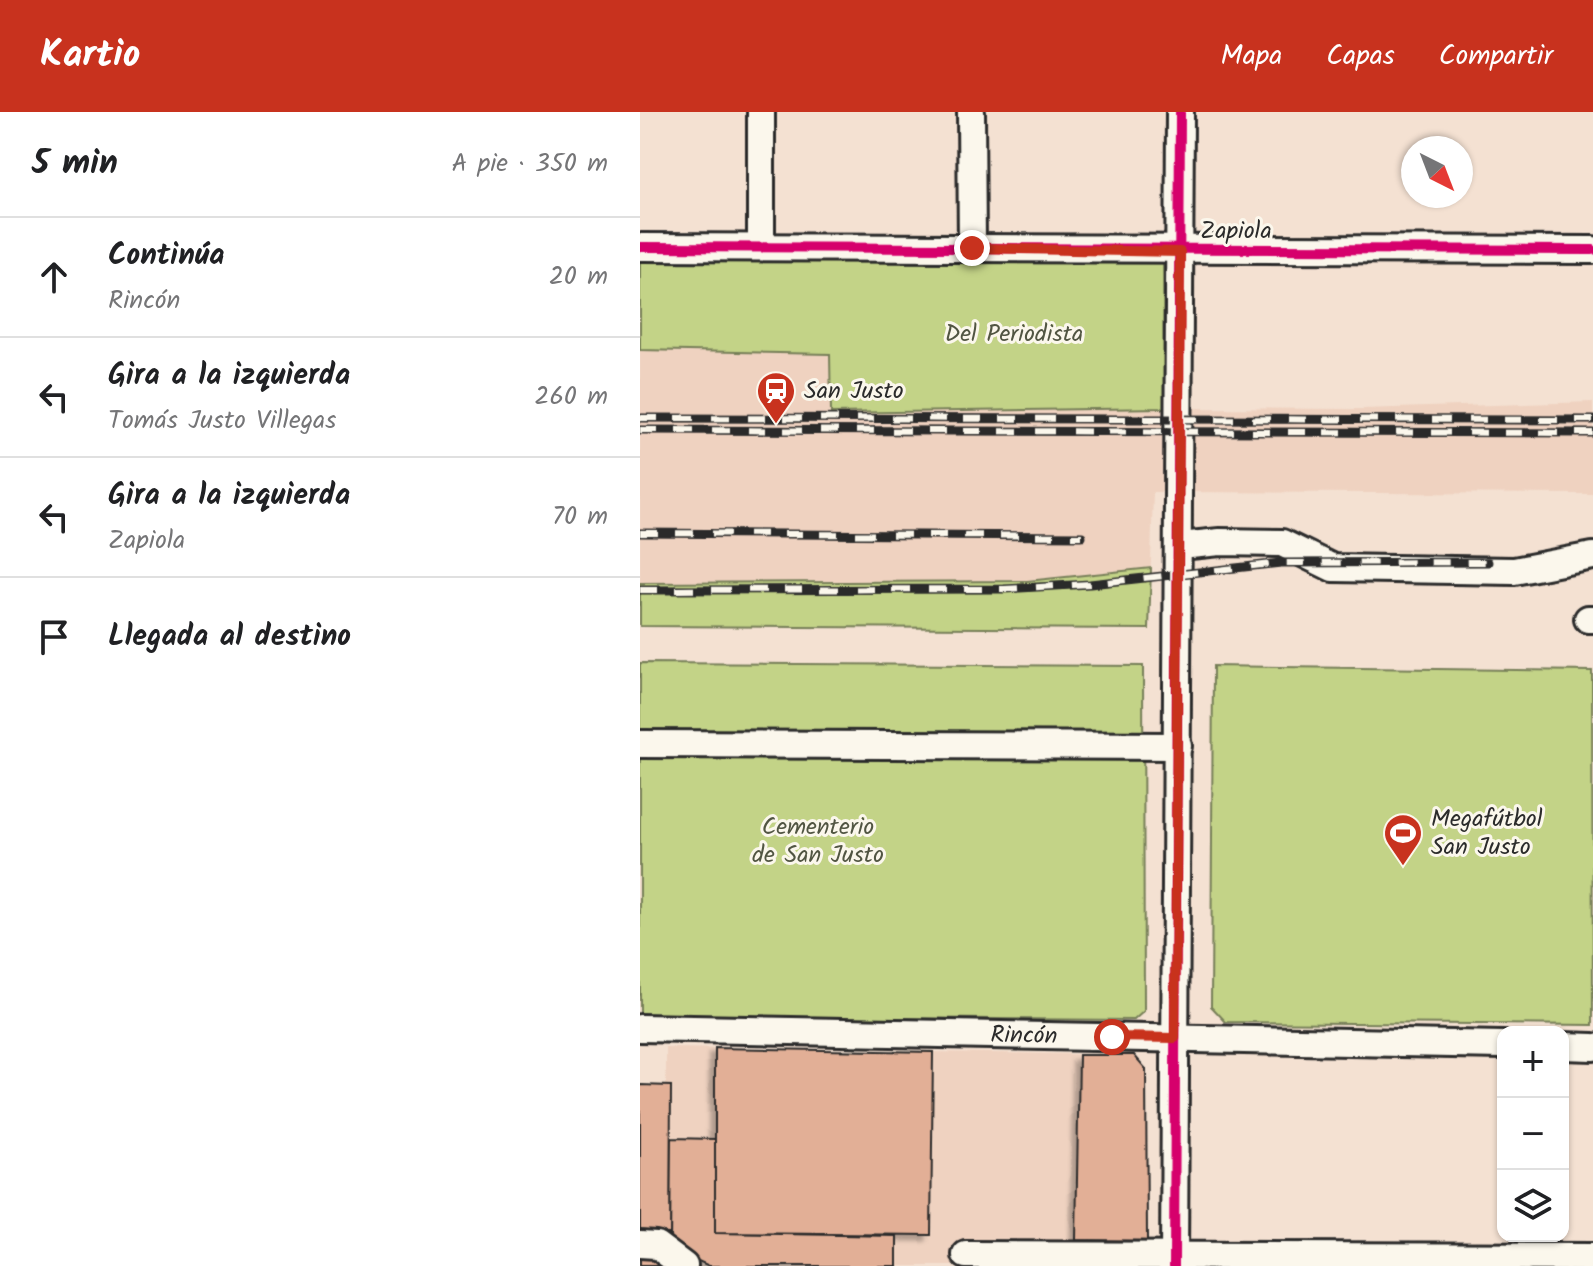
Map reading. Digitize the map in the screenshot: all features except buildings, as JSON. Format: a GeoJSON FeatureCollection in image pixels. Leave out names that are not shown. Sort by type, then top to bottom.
{"type":"FeatureCollection","features":[{"type":"Feature","properties":{"kind":"street"},"geometry":{"type":"LineString","coordinates":[[761,112],[761,247]]}},
{"type":"Feature","properties":{"kind":"street"},"geometry":{"type":"LineString","coordinates":[[971,112],[972,248]]}},
{"type":"Feature","properties":{"kind":"street"},"geometry":{"type":"LineString","coordinates":[[1174,1261],[1180,112]]}},
{"type":"Feature","properties":{"kind":"street","name":"Zapiola"},"geometry":{"type":"LineString","coordinates":[[640,247],[1180,252],[1593,250]]}},
{"type":"Feature","properties":{"kind":"street"},"geometry":{"type":"LineString","coordinates":[[1180,546],[1220,542],[1282,543],[1333,568],[1514,571],[1593,556]]}},
{"type":"Feature","properties":{"kind":"street"},"geometry":{"type":"LineString","coordinates":[[640,744],[1178,746]]}},
{"type":"Feature","properties":{"kind":"street","name":"Rincón"},"geometry":{"type":"LineString","coordinates":[[640,1028],[1497,1045]]}},
{"type":"Feature","properties":{"kind":"street"},"geometry":{"type":"LineString","coordinates":[[1569,1046],[1593,1047]]}},
{"type":"Feature","properties":{"kind":"street"},"geometry":{"type":"LineString","coordinates":[[640,1244],[656,1245],[684,1266]]}},
{"type":"Feature","properties":{"kind":"street"},"geometry":{"type":"LineString","coordinates":[[966,1255],[1174,1261],[1593,1257]]}},
{"type":"Feature","properties":{"kind":"shaded area"},"geometry":{"type":"Polygon","coordinates":[[[640,350],[831,354],[831,413],[1164,408],[1361,409],[1593,402],[1593,494],[1153,492],[1149,629],[640,626],[640,350]]]}},
{"type":"Feature","properties":{"kind":"shaded area"},"geometry":{"type":"Polygon","coordinates":[[[666,1048],[1134,1055],[1146,1069],[1144,1266],[709,1266],[670,1248],[670,1235],[640,1234],[640,1085],[666,1085],[666,1048]]]}},
{"type":"Feature","properties":{"kind":"green space","name":"Del Periodista"},"geometry":{"type":"Polygon","coordinates":[[[1163,256],[1164,408],[831,413],[830,354],[640,350],[640,259],[1163,256]]]}},
{"type":"Feature","properties":{"kind":"green space"},"geometry":{"type":"Polygon","coordinates":[[[1151,568],[1149,629],[640,626],[640,583],[1027,581],[1151,568]]]}},
{"type":"Feature","properties":{"kind":"green space","name":"Cementerio de San Justo"},"geometry":{"type":"Polygon","coordinates":[[[640,663],[1143,666],[1144,1011],[1134,1020],[640,1016],[640,663]]]}},
{"type":"Feature","properties":{"kind":"green space","name":"Megafútbol San Justo"},"geometry":{"type":"Polygon","coordinates":[[[1213,666],[1592,671],[1593,1025],[1226,1022],[1211,1006],[1213,666]]]}},
{"type":"Feature","properties":{"kind":"railway"},"geometry":{"type":"LineString","coordinates":[[640,418],[1593,420]]}},
{"type":"Feature","properties":{"kind":"railway"},"geometry":{"type":"LineString","coordinates":[[640,430],[1593,433]]}},
{"type":"Feature","properties":{"kind":"railway"},"geometry":{"type":"LineString","coordinates":[[640,533],[1082,536]]}},
{"type":"Feature","properties":{"kind":"railway"},"geometry":{"type":"LineString","coordinates":[[640,590],[1004,589],[1090,584],[1281,563],[1488,562]]}},
{"type":"Feature","properties":{"kind":"cycle path"},"geometry":{"type":"LineString","coordinates":[[1174,1266],[1180,112]]}},
{"type":"Feature","properties":{"kind":"cycle path"},"geometry":{"type":"LineString","coordinates":[[640,247],[1593,250]]}},
{"type":"Feature","properties":{"kind":"place","name":"San Justo"},"geometry":{"type":"Point","coordinates":[776,425]}},
{"type":"Feature","properties":{"kind":"place","name":"Megafútbol San Justo"},"geometry":{"type":"Point","coordinates":[1403,867]}},
{"type":"Feature","properties":{"kind":"route"},"geometry":{"type":"LineString","coordinates":[[972,248],[1180,252],[1175,1038],[1112,1037]]}}]}
